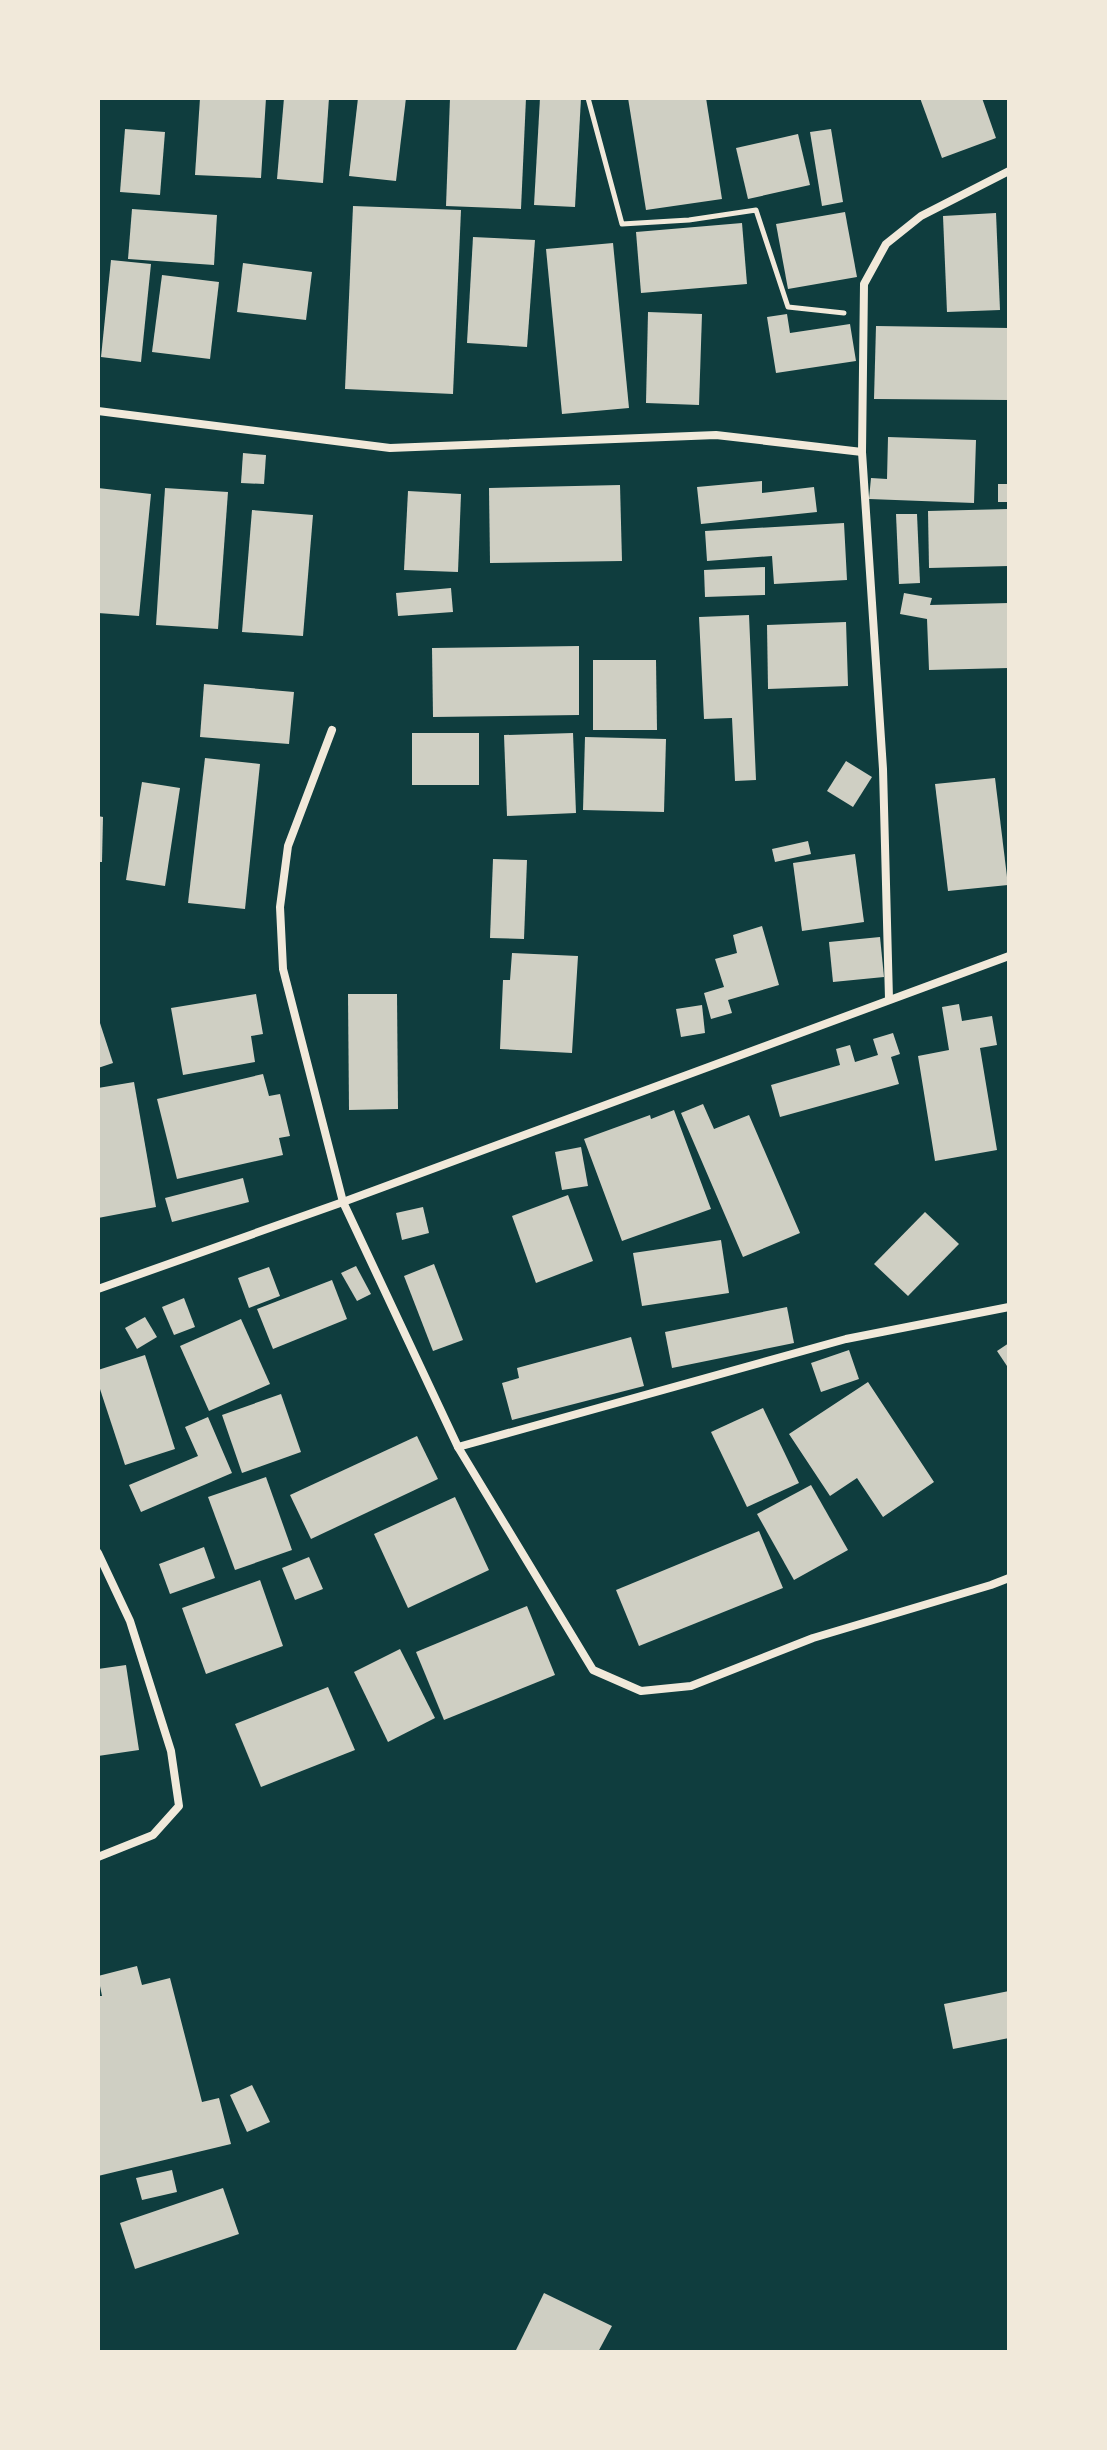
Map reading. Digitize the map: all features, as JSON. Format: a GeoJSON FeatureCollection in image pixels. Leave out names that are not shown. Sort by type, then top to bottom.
{"type":"FeatureCollection","features":[{"type":"Feature","properties":{"kind":"street"},"geometry":{"type":"LineString","coordinates":[[889,999],[883,769],[862,452],[864,284],[886,244],[921,216],[1009,171]]}},
{"type":"Feature","properties":{"kind":"street"},"geometry":{"type":"LineString","coordinates":[[98,411],[390,448],[716,435],[862,452]]}},
{"type":"Feature","properties":{"kind":"street"},"geometry":{"type":"LineString","coordinates":[[332,730],[288,846],[280,907],[283,969],[343,1202],[458,1447],[593,1670],[641,1691],[691,1686],[813,1638],[1009,1578]]}},
{"type":"Feature","properties":{"kind":"street"},"geometry":{"type":"LineString","coordinates":[[98,1289],[343,1202],[1009,956]]}},
{"type":"Feature","properties":{"kind":"street"},"geometry":{"type":"LineString","coordinates":[[458,1447],[846,1339],[1009,1307]]}},
{"type":"Feature","properties":{"kind":"street"},"geometry":{"type":"LineString","coordinates":[[98,1553],[130,1621],[171,1751],[179,1806],[153,1835],[98,1857]]}},
{"type":"Feature","properties":{"kind":"path"},"geometry":{"type":"LineString","coordinates":[[588,98],[622,224],[689,220],[756,210],[788,307],[855,315]]}},
{"type":"Feature","properties":{"kind":"building"},"geometry":{"type":"Polygon","coordinates":[[[200,98],[266,98],[261,178],[195,175],[200,98]]]}},
{"type":"Feature","properties":{"kind":"building"},"geometry":{"type":"Polygon","coordinates":[[[284,98],[329,98],[323,183],[277,179],[284,98]]]}},
{"type":"Feature","properties":{"kind":"building"},"geometry":{"type":"Polygon","coordinates":[[[358,98],[406,98],[396,181],[349,176],[358,98]]]}},
{"type":"Feature","properties":{"kind":"building"},"geometry":{"type":"Polygon","coordinates":[[[450,98],[526,98],[521,209],[446,206],[450,98]]]}},
{"type":"Feature","properties":{"kind":"building"},"geometry":{"type":"Polygon","coordinates":[[[540,98],[581,98],[575,207],[534,205],[540,98]]]}},
{"type":"Feature","properties":{"kind":"building"},"geometry":{"type":"Polygon","coordinates":[[[628,98],[706,98],[722,199],[646,210],[628,98]]]}},
{"type":"Feature","properties":{"kind":"building"},"geometry":{"type":"Polygon","coordinates":[[[920,98],[982,98],[996,138],[942,158],[920,98]]]}},
{"type":"Feature","properties":{"kind":"building"},"geometry":{"type":"Polygon","coordinates":[[[125,129],[165,132],[160,195],[120,192],[125,129]]]}},
{"type":"Feature","properties":{"kind":"building"},"geometry":{"type":"Polygon","coordinates":[[[831,129],[843,202],[822,206],[810,132],[831,129]]]}},
{"type":"Feature","properties":{"kind":"building"},"geometry":{"type":"Polygon","coordinates":[[[798,134],[810,185],[748,199],[736,148],[798,134]]]}},
{"type":"Feature","properties":{"kind":"building"},"geometry":{"type":"Polygon","coordinates":[[[353,206],[461,210],[453,394],[345,389],[353,206]]]}},
{"type":"Feature","properties":{"kind":"building"},"geometry":{"type":"Polygon","coordinates":[[[132,209],[217,215],[214,265],[128,259],[132,209]]]}},
{"type":"Feature","properties":{"kind":"building"},"geometry":{"type":"Polygon","coordinates":[[[845,212],[857,277],[788,289],[776,224],[845,212]]]}},
{"type":"Feature","properties":{"kind":"building"},"geometry":{"type":"Polygon","coordinates":[[[996,213],[1000,310],[947,312],[943,216],[996,213]]]}},
{"type":"Feature","properties":{"kind":"building"},"geometry":{"type":"Polygon","coordinates":[[[742,223],[747,284],[641,293],[636,232],[742,223]]]}},
{"type":"Feature","properties":{"kind":"building"},"geometry":{"type":"Polygon","coordinates":[[[473,237],[535,240],[527,347],[467,343],[473,237]]]}},
{"type":"Feature","properties":{"kind":"building"},"geometry":{"type":"Polygon","coordinates":[[[613,243],[629,408],[562,414],[546,249],[613,243]]]}},
{"type":"Feature","properties":{"kind":"building"},"geometry":{"type":"Polygon","coordinates":[[[111,260],[151,264],[141,362],[101,357],[111,260]]]}},
{"type":"Feature","properties":{"kind":"building"},"geometry":{"type":"Polygon","coordinates":[[[243,263],[312,272],[306,320],[237,312],[243,263]]]}},
{"type":"Feature","properties":{"kind":"building"},"geometry":{"type":"Polygon","coordinates":[[[162,275],[219,282],[210,359],[152,352],[162,275]]]}},
{"type":"Feature","properties":{"kind":"building"},"geometry":{"type":"Polygon","coordinates":[[[648,312],[702,314],[699,405],[646,403],[648,312]]]}},
{"type":"Feature","properties":{"kind":"building"},"geometry":{"type":"Polygon","coordinates":[[[787,314],[790,333],[850,324],[856,361],[776,373],[767,317],[787,314]]]}},
{"type":"Feature","properties":{"kind":"building"},"geometry":{"type":"Polygon","coordinates":[[[876,326],[1009,328],[1009,400],[874,399],[876,326]]]}},
{"type":"Feature","properties":{"kind":"building"},"geometry":{"type":"Polygon","coordinates":[[[888,437],[976,440],[974,503],[869,499],[871,478],[887,479],[888,437]]]}},
{"type":"Feature","properties":{"kind":"building"},"geometry":{"type":"Polygon","coordinates":[[[243,453],[266,455],[264,484],[241,483],[243,453]]]}},
{"type":"Feature","properties":{"kind":"building"},"geometry":{"type":"Polygon","coordinates":[[[762,481],[762,493],[814,487],[817,512],[701,524],[697,487],[762,481]]]}},
{"type":"Feature","properties":{"kind":"building"},"geometry":{"type":"Polygon","coordinates":[[[998,484],[1009,484],[1009,502],[998,502],[998,484]]]}},
{"type":"Feature","properties":{"kind":"building"},"geometry":{"type":"Polygon","coordinates":[[[620,485],[622,561],[490,563],[489,488],[620,485]]]}},
{"type":"Feature","properties":{"kind":"building"},"geometry":{"type":"Polygon","coordinates":[[[98,488],[151,494],[139,616],[98,613],[98,488]]]}},
{"type":"Feature","properties":{"kind":"building"},"geometry":{"type":"Polygon","coordinates":[[[165,488],[228,492],[218,629],[156,625],[165,488]]]}},
{"type":"Feature","properties":{"kind":"building"},"geometry":{"type":"Polygon","coordinates":[[[408,491],[461,494],[458,572],[404,570],[408,491]]]}},
{"type":"Feature","properties":{"kind":"building"},"geometry":{"type":"Polygon","coordinates":[[[1009,509],[1009,566],[929,568],[928,511],[1009,509]]]}},
{"type":"Feature","properties":{"kind":"building"},"geometry":{"type":"Polygon","coordinates":[[[252,510],[313,515],[303,636],[242,632],[252,510]]]}},
{"type":"Feature","properties":{"kind":"building"},"geometry":{"type":"Polygon","coordinates":[[[896,514],[917,514],[920,583],[899,584],[896,514]]]}},
{"type":"Feature","properties":{"kind":"building"},"geometry":{"type":"Polygon","coordinates":[[[844,523],[847,580],[774,584],[772,556],[707,561],[705,531],[844,523]]]}},
{"type":"Feature","properties":{"kind":"building"},"geometry":{"type":"Polygon","coordinates":[[[765,567],[765,595],[705,597],[704,570],[765,567]]]}},
{"type":"Feature","properties":{"kind":"building"},"geometry":{"type":"Polygon","coordinates":[[[451,588],[453,612],[398,616],[396,593],[451,588]]]}},
{"type":"Feature","properties":{"kind":"building"},"geometry":{"type":"Polygon","coordinates":[[[904,593],[932,598],[930,605],[1009,603],[1009,668],[929,670],[927,619],[900,614],[904,593]]]}},
{"type":"Feature","properties":{"kind":"building"},"geometry":{"type":"Polygon","coordinates":[[[749,615],[756,780],[735,781],[732,718],[704,719],[699,617],[749,615]]]}},
{"type":"Feature","properties":{"kind":"building"},"geometry":{"type":"Polygon","coordinates":[[[846,622],[848,686],[768,689],[767,625],[846,622]]]}},
{"type":"Feature","properties":{"kind":"building"},"geometry":{"type":"Polygon","coordinates":[[[579,646],[579,715],[433,717],[432,648],[579,646]]]}},
{"type":"Feature","properties":{"kind":"building"},"geometry":{"type":"Polygon","coordinates":[[[593,660],[656,660],[657,730],[593,730],[593,660]]]}},
{"type":"Feature","properties":{"kind":"building"},"geometry":{"type":"Polygon","coordinates":[[[204,684],[294,692],[289,744],[200,737],[204,684]]]}},
{"type":"Feature","properties":{"kind":"building"},"geometry":{"type":"Polygon","coordinates":[[[412,733],[479,733],[479,785],[412,785],[412,733]]]}},
{"type":"Feature","properties":{"kind":"building"},"geometry":{"type":"Polygon","coordinates":[[[573,733],[576,813],[507,816],[504,735],[573,733]]]}},
{"type":"Feature","properties":{"kind":"building"},"geometry":{"type":"Polygon","coordinates":[[[585,737],[666,739],[664,812],[583,810],[585,737]]]}},
{"type":"Feature","properties":{"kind":"building"},"geometry":{"type":"Polygon","coordinates":[[[205,758],[260,764],[245,909],[188,903],[205,758]]]}},
{"type":"Feature","properties":{"kind":"building"},"geometry":{"type":"Polygon","coordinates":[[[846,761],[872,777],[853,807],[827,791],[846,761]]]}},
{"type":"Feature","properties":{"kind":"building"},"geometry":{"type":"Polygon","coordinates":[[[995,778],[1008,885],[948,891],[935,784],[995,778]]]}},
{"type":"Feature","properties":{"kind":"building"},"geometry":{"type":"Polygon","coordinates":[[[142,782],[180,788],[165,886],[126,880],[142,782]]]}},
{"type":"Feature","properties":{"kind":"building"},"geometry":{"type":"Polygon","coordinates":[[[98,816],[103,817],[102,862],[98,862],[98,816]]]}},
{"type":"Feature","properties":{"kind":"building"},"geometry":{"type":"Polygon","coordinates":[[[808,841],[811,854],[775,862],[772,849],[808,841]]]}},
{"type":"Feature","properties":{"kind":"building"},"geometry":{"type":"Polygon","coordinates":[[[855,854],[864,922],[802,931],[793,863],[855,854]]]}},
{"type":"Feature","properties":{"kind":"building"},"geometry":{"type":"Polygon","coordinates":[[[493,859],[527,860],[524,939],[490,938],[493,859]]]}},
{"type":"Feature","properties":{"kind":"building"},"geometry":{"type":"Polygon","coordinates":[[[762,926],[779,985],[728,1000],[732,1013],[711,1019],[704,993],[724,987],[715,959],[737,953],[733,935],[762,926]]]}},
{"type":"Feature","properties":{"kind":"building"},"geometry":{"type":"Polygon","coordinates":[[[880,937],[884,977],[833,982],[829,942],[880,937]]]}},
{"type":"Feature","properties":{"kind":"building"},"geometry":{"type":"Polygon","coordinates":[[[512,953],[578,956],[572,1053],[500,1049],[503,980],[510,980],[512,953]]]}},
{"type":"Feature","properties":{"kind":"building"},"geometry":{"type":"Polygon","coordinates":[[[256,994],[263,1034],[251,1036],[255,1062],[183,1075],[171,1008],[256,994]]]}},
{"type":"Feature","properties":{"kind":"building"},"geometry":{"type":"Polygon","coordinates":[[[348,994],[397,994],[398,1109],[349,1110],[348,994]]]}},
{"type":"Feature","properties":{"kind":"building"},"geometry":{"type":"Polygon","coordinates":[[[959,1004],[962,1021],[992,1016],[997,1045],[980,1048],[997,1150],[935,1161],[918,1056],[949,1050],[942,1007],[959,1004]]]}},
{"type":"Feature","properties":{"kind":"building"},"geometry":{"type":"Polygon","coordinates":[[[702,1005],[705,1033],[681,1037],[676,1009],[702,1005]]]}},
{"type":"Feature","properties":{"kind":"building"},"geometry":{"type":"Polygon","coordinates":[[[98,1017],[113,1063],[98,1068],[98,1017]]]}},
{"type":"Feature","properties":{"kind":"building"},"geometry":{"type":"Polygon","coordinates":[[[893,1033],[900,1054],[891,1057],[899,1084],[780,1117],[771,1085],[840,1065],[836,1049],[850,1045],[855,1062],[878,1055],[873,1039],[893,1033]]]}},
{"type":"Feature","properties":{"kind":"building"},"geometry":{"type":"Polygon","coordinates":[[[263,1074],[269,1096],[280,1094],[290,1136],[279,1138],[283,1155],[177,1179],[157,1099],[263,1074]]]}},
{"type":"Feature","properties":{"kind":"building"},"geometry":{"type":"Polygon","coordinates":[[[134,1082],[156,1207],[98,1218],[98,1088],[134,1082]]]}},
{"type":"Feature","properties":{"kind":"building"},"geometry":{"type":"Polygon","coordinates":[[[703,1104],[714,1129],[749,1115],[800,1233],[743,1257],[681,1113],[703,1104]]]}},
{"type":"Feature","properties":{"kind":"building"},"geometry":{"type":"Polygon","coordinates":[[[674,1110],[711,1209],[622,1241],[584,1139],[650,1115],[651,1119],[674,1110]]]}},
{"type":"Feature","properties":{"kind":"building"},"geometry":{"type":"Polygon","coordinates":[[[581,1147],[588,1186],[562,1190],[555,1152],[581,1147]]]}},
{"type":"Feature","properties":{"kind":"building"},"geometry":{"type":"Polygon","coordinates":[[[243,1178],[249,1202],[172,1222],[165,1198],[243,1178]]]}},
{"type":"Feature","properties":{"kind":"building"},"geometry":{"type":"Polygon","coordinates":[[[568,1195],[593,1261],[536,1283],[512,1216],[568,1195]]]}},
{"type":"Feature","properties":{"kind":"building"},"geometry":{"type":"Polygon","coordinates":[[[423,1207],[429,1233],[402,1240],[396,1213],[423,1207]]]}},
{"type":"Feature","properties":{"kind":"building"},"geometry":{"type":"Polygon","coordinates":[[[925,1212],[959,1244],[908,1296],[874,1264],[925,1212]]]}},
{"type":"Feature","properties":{"kind":"building"},"geometry":{"type":"Polygon","coordinates":[[[721,1240],[729,1293],[642,1306],[633,1253],[721,1240]]]}},
{"type":"Feature","properties":{"kind":"building"},"geometry":{"type":"Polygon","coordinates":[[[434,1264],[463,1340],[433,1351],[404,1276],[434,1264]]]}},
{"type":"Feature","properties":{"kind":"building"},"geometry":{"type":"Polygon","coordinates":[[[356,1266],[371,1294],[357,1301],[341,1273],[356,1266]]]}},
{"type":"Feature","properties":{"kind":"building"},"geometry":{"type":"Polygon","coordinates":[[[269,1267],[280,1296],[249,1308],[238,1278],[269,1267]]]}},
{"type":"Feature","properties":{"kind":"building"},"geometry":{"type":"Polygon","coordinates":[[[332,1280],[347,1319],[273,1349],[257,1309],[332,1280]]]}},
{"type":"Feature","properties":{"kind":"building"},"geometry":{"type":"Polygon","coordinates":[[[184,1298],[195,1327],[174,1335],[162,1307],[184,1298]]]}},
{"type":"Feature","properties":{"kind":"building"},"geometry":{"type":"Polygon","coordinates":[[[787,1307],[794,1343],[672,1368],[665,1332],[787,1307]]]}},
{"type":"Feature","properties":{"kind":"building"},"geometry":{"type":"Polygon","coordinates":[[[145,1317],[157,1337],[137,1349],[125,1328],[145,1317]]]}},
{"type":"Feature","properties":{"kind":"building"},"geometry":{"type":"Polygon","coordinates":[[[241,1319],[270,1384],[209,1411],[180,1346],[241,1319]]]}},
{"type":"Feature","properties":{"kind":"building"},"geometry":{"type":"Polygon","coordinates":[[[631,1337],[644,1386],[512,1420],[502,1383],[519,1378],[517,1368],[631,1337]]]}},
{"type":"Feature","properties":{"kind":"building"},"geometry":{"type":"Polygon","coordinates":[[[1009,1343],[1009,1369],[997,1351],[1009,1343]]]}},
{"type":"Feature","properties":{"kind":"building"},"geometry":{"type":"Polygon","coordinates":[[[849,1350],[859,1379],[821,1392],[811,1363],[849,1350]]]}},
{"type":"Feature","properties":{"kind":"building"},"geometry":{"type":"Polygon","coordinates":[[[145,1355],[175,1449],[125,1465],[98,1383],[98,1370],[145,1355]]]}},
{"type":"Feature","properties":{"kind":"building"},"geometry":{"type":"Polygon","coordinates":[[[868,1382],[934,1482],[883,1517],[857,1478],[830,1496],[789,1434],[868,1382]]]}},
{"type":"Feature","properties":{"kind":"building"},"geometry":{"type":"Polygon","coordinates":[[[281,1394],[301,1452],[242,1473],[222,1415],[281,1394]]]}},
{"type":"Feature","properties":{"kind":"building"},"geometry":{"type":"Polygon","coordinates":[[[763,1408],[799,1483],[747,1507],[711,1432],[763,1408]]]}},
{"type":"Feature","properties":{"kind":"building"},"geometry":{"type":"Polygon","coordinates":[[[208,1417],[232,1473],[141,1512],[129,1485],[198,1456],[185,1427],[208,1417]]]}},
{"type":"Feature","properties":{"kind":"building"},"geometry":{"type":"Polygon","coordinates":[[[417,1436],[438,1479],[311,1539],[290,1495],[417,1436]]]}},
{"type":"Feature","properties":{"kind":"building"},"geometry":{"type":"Polygon","coordinates":[[[266,1477],[292,1550],[235,1570],[208,1497],[266,1477]]]}},
{"type":"Feature","properties":{"kind":"building"},"geometry":{"type":"Polygon","coordinates":[[[811,1485],[848,1550],[794,1580],[757,1514],[811,1485]]]}},
{"type":"Feature","properties":{"kind":"building"},"geometry":{"type":"Polygon","coordinates":[[[455,1497],[489,1570],[408,1608],[374,1534],[455,1497]]]}},
{"type":"Feature","properties":{"kind":"building"},"geometry":{"type":"Polygon","coordinates":[[[759,1531],[783,1588],[639,1646],[616,1590],[759,1531]]]}},
{"type":"Feature","properties":{"kind":"building"},"geometry":{"type":"Polygon","coordinates":[[[204,1547],[215,1578],[170,1594],[159,1564],[204,1547]]]}},
{"type":"Feature","properties":{"kind":"building"},"geometry":{"type":"Polygon","coordinates":[[[309,1557],[323,1589],[295,1600],[282,1568],[309,1557]]]}},
{"type":"Feature","properties":{"kind":"building"},"geometry":{"type":"Polygon","coordinates":[[[260,1580],[283,1646],[206,1674],[182,1608],[260,1580]]]}},
{"type":"Feature","properties":{"kind":"building"},"geometry":{"type":"Polygon","coordinates":[[[527,1606],[555,1675],[444,1720],[416,1652],[527,1606]]]}},
{"type":"Feature","properties":{"kind":"building"},"geometry":{"type":"Polygon","coordinates":[[[400,1649],[435,1718],[388,1742],[354,1672],[400,1649]]]}},
{"type":"Feature","properties":{"kind":"building"},"geometry":{"type":"Polygon","coordinates":[[[126,1665],[139,1750],[98,1756],[98,1669],[126,1665]]]}},
{"type":"Feature","properties":{"kind":"building"},"geometry":{"type":"Polygon","coordinates":[[[328,1687],[355,1750],[261,1787],[235,1724],[328,1687]]]}},
{"type":"Feature","properties":{"kind":"building"},"geometry":{"type":"Polygon","coordinates":[[[137,1966],[142,1985],[170,1978],[202,2102],[219,2098],[231,2144],[98,2176],[98,1996],[102,1996],[98,1976],[137,1966]]]}},
{"type":"Feature","properties":{"kind":"building"},"geometry":{"type":"Polygon","coordinates":[[[1009,1991],[1009,2038],[953,2049],[944,2004],[1009,1991]]]}},
{"type":"Feature","properties":{"kind":"building"},"geometry":{"type":"Polygon","coordinates":[[[252,2085],[270,2122],[247,2132],[230,2095],[252,2085]]]}},
{"type":"Feature","properties":{"kind":"building"},"geometry":{"type":"Polygon","coordinates":[[[172,2170],[177,2192],[142,2200],[136,2178],[172,2170]]]}},
{"type":"Feature","properties":{"kind":"building"},"geometry":{"type":"Polygon","coordinates":[[[223,2188],[239,2234],[135,2269],[120,2223],[223,2188]]]}},
{"type":"Feature","properties":{"kind":"building"},"geometry":{"type":"Polygon","coordinates":[[[544,2293],[612,2326],[598,2352],[515,2352],[544,2293]]]}}]}
